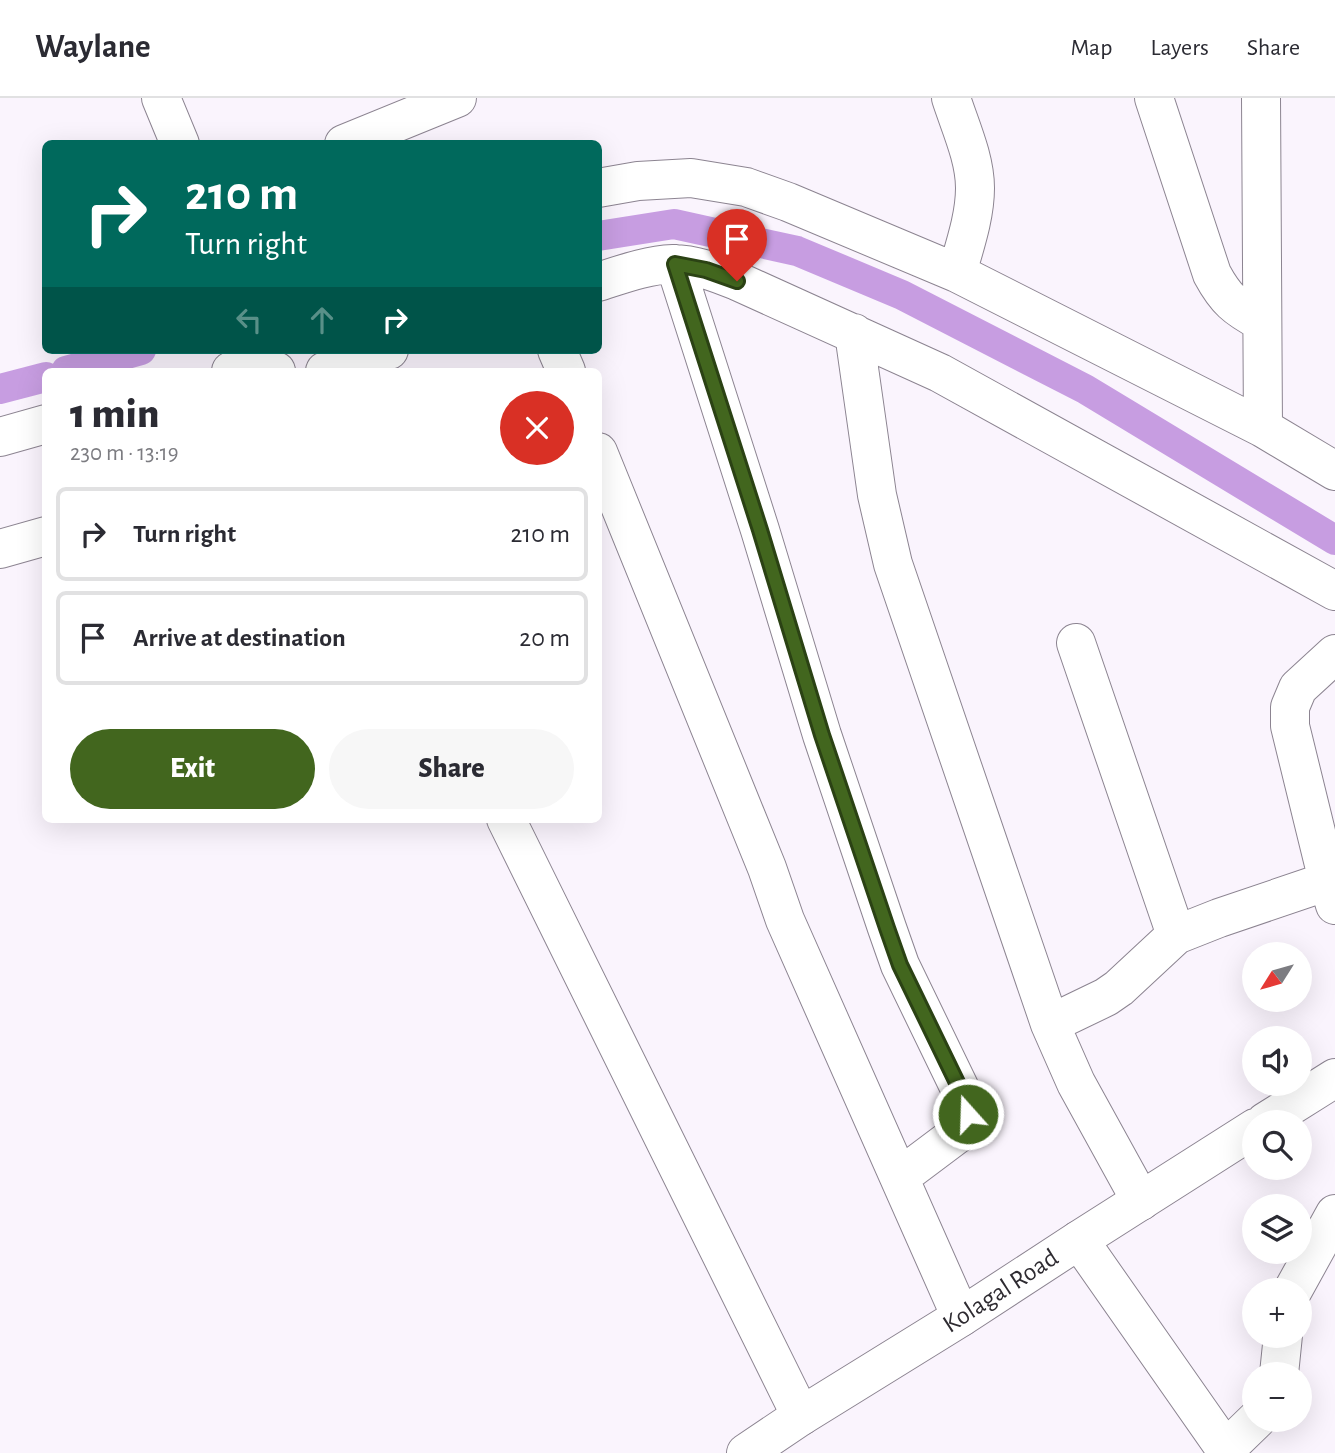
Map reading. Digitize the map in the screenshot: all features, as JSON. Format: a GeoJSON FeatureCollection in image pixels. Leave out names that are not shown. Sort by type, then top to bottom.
{"type":"FeatureCollection","features":[{"type":"Feature","properties":{"kind":"street"},"geometry":{"type":"LineString","coordinates":[[161,98],[178,140]]}},
{"type":"Feature","properties":{"kind":"street"},"geometry":{"type":"LineString","coordinates":[[354,140],[457,98]]}},
{"type":"Feature","properties":{"kind":"street"},"geometry":{"type":"LineString","coordinates":[[951,98],[971,162],[975,185],[974,208],[957,273]]}},
{"type":"Feature","properties":{"kind":"street"},"geometry":{"type":"LineString","coordinates":[[1154,98],[1212,274],[1222,293],[1239,309],[1262,322]]}},
{"type":"Feature","properties":{"kind":"street"},"geometry":{"type":"LineString","coordinates":[[1261,98],[1263,428]]}},
{"type":"Feature","properties":{"kind":"street"},"geometry":{"type":"LineString","coordinates":[[602,187],[638,181],[691,178],[746,187],[788,202],[957,273],[1263,428],[1335,471]]}},
{"type":"Feature","properties":{"kind":"street"},"geometry":{"type":"LineString","coordinates":[[602,281],[637,269],[675,264],[706,270],[737,281],[940,373],[1335,591]]}},
{"type":"Feature","properties":{"kind":"street"},"geometry":{"type":"LineString","coordinates":[[675,264],[822,735],[887,928],[900,965],[963,1095],[968,1114],[960,1132],[900,1177]]}},
{"type":"Feature","properties":{"kind":"street"},"geometry":{"type":"LineString","coordinates":[[854,333],[877,495],[893,564],[1050,1024],[1076,1083],[1141,1201]]}},
{"type":"Feature","properties":{"kind":"street"},"geometry":{"type":"LineString","coordinates":[[334,368],[377,354]]}},
{"type":"Feature","properties":{"kind":"street"},"geometry":{"type":"LineString","coordinates":[[242,368],[271,363]]}},
{"type":"Feature","properties":{"kind":"street"},"geometry":{"type":"LineString","coordinates":[[0,437],[42,425]]}},
{"type":"Feature","properties":{"kind":"street"},"geometry":{"type":"LineString","coordinates":[[602,462],[767,868],[785,920],[961,1317]]}},
{"type":"Feature","properties":{"kind":"street"},"geometry":{"type":"LineString","coordinates":[[0,549],[42,537]]}},
{"type":"Feature","properties":{"kind":"street"},"geometry":{"type":"LineString","coordinates":[[1076,643],[1176,935]]}},
{"type":"Feature","properties":{"kind":"street"},"geometry":{"type":"LineString","coordinates":[[1050,1024],[1119,988],[1176,935],[1219,918],[1331,893],[1290,726],[1290,707],[1298,688],[1335,654]]}},
{"type":"Feature","properties":{"kind":"street"},"geometry":{"type":"LineString","coordinates":[[508,823],[801,1416]]}},
{"type":"Feature","properties":{"kind":"street"},"geometry":{"type":"LineString","coordinates":[[1284,1110],[1335,1077]]}},
{"type":"Feature","properties":{"kind":"street","name":"Kolagal Road"},"geometry":{"type":"LineString","coordinates":[[746,1453],[1242,1136]]}},
{"type":"Feature","properties":{"kind":"street"},"geometry":{"type":"LineString","coordinates":[[1300,1278],[1335,1214]]}},
{"type":"Feature","properties":{"kind":"street"},"geometry":{"type":"LineString","coordinates":[[1079,1240],[1226,1451],[1244,1432]]}},
{"type":"Feature","properties":{"kind":"waterway"},"geometry":{"type":"LineString","coordinates":[[602,235],[674,224],[797,251],[902,295],[1085,389],[1335,540]]}},
{"type":"Feature","properties":{"kind":"waterway"},"geometry":{"type":"LineString","coordinates":[[77,368],[127,354]]}},
{"type":"Feature","properties":{"kind":"waterway"},"geometry":{"type":"LineString","coordinates":[[0,389],[42,378]]}},
{"type":"Feature","properties":{"kind":"route"},"geometry":{"type":"LineString","coordinates":[[737,281],[706,270],[675,264],[822,735],[887,928],[900,965],[963,1095],[968,1114]]}}]}
